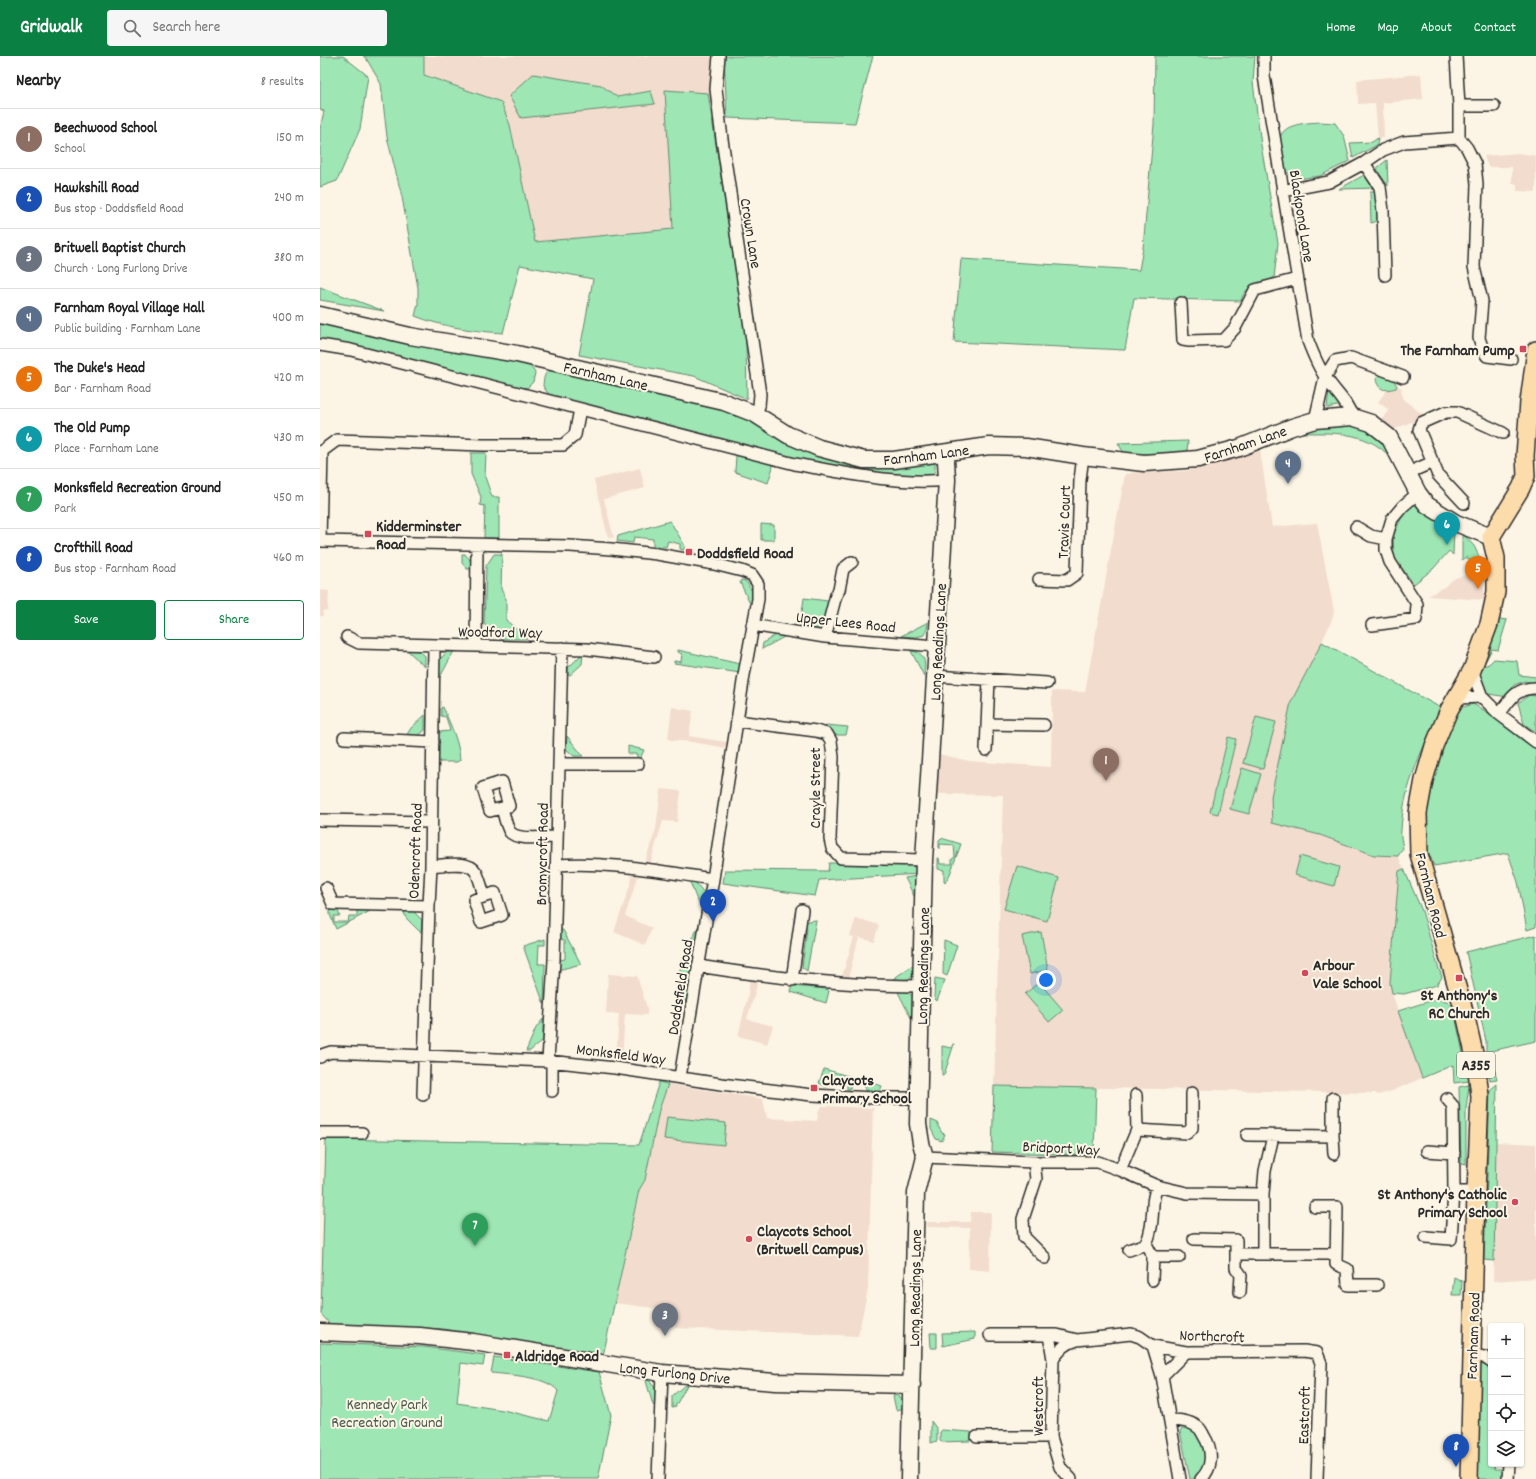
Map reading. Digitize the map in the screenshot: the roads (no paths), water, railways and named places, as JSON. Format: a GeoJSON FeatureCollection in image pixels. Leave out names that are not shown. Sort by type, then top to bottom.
{"type":"FeatureCollection","features":[{"type":"Feature","properties":{"kind":"main road"},"geometry":{"type":"LineString","coordinates":[[1491,537],[1517,494],[1531,476],[1525,456],[1536,350]]}},
{"type":"Feature","properties":{"kind":"main road","name":"Farnham Road"},"geometry":{"type":"LineString","coordinates":[[1469,1479],[1476,1192],[1480,1096],[1476,1062],[1466,1018],[1419,854],[1418,813],[1424,780],[1437,739],[1449,710],[1472,670],[1489,624],[1496,592],[1496,558],[1491,537]]}},
{"type":"Feature","properties":{"kind":"street","name":"Crown Lane"},"geometry":{"type":"LineString","coordinates":[[719,56],[716,89],[722,139],[760,394],[759,406],[755,414]]}},
{"type":"Feature","properties":{"kind":"street","name":"Blackpond Lane"},"geometry":{"type":"LineString","coordinates":[[1264,56],[1264,76],[1308,341],[1315,360],[1325,377],[1350,409],[1352,417]]}},
{"type":"Feature","properties":{"kind":"street"},"geometry":{"type":"LineString","coordinates":[[1456,56],[1459,106],[1458,138],[1468,148],[1475,164],[1477,184],[1474,267],[1482,301],[1479,338],[1483,350],[1484,360],[1511,359]]}},
{"type":"Feature","properties":{"kind":"street"},"geometry":{"type":"LineString","coordinates":[[1459,106],[1494,106]]}},
{"type":"Feature","properties":{"kind":"street"},"geometry":{"type":"LineString","coordinates":[[1282,191],[1329,182],[1364,163],[1383,150],[1404,142],[1458,138]]}},
{"type":"Feature","properties":{"kind":"street"},"geometry":{"type":"LineString","coordinates":[[1364,163],[1380,186],[1383,211],[1385,275]]}},
{"type":"Feature","properties":{"kind":"street"},"geometry":{"type":"LineString","coordinates":[[1181,303],[1183,340],[1224,340],[1235,328],[1255,290],[1297,279]]}},
{"type":"Feature","properties":{"kind":"street","name":"Farnham Lane"},"geometry":{"type":"LineString","coordinates":[[320,315],[410,336],[517,354],[724,402],[755,414],[794,437],[818,448],[864,460],[894,460],[989,446],[1026,447],[1083,456],[1144,463],[1198,459],[1239,448],[1292,426],[1315,420],[1352,417],[1370,423],[1389,437],[1418,493],[1427,505],[1456,523],[1491,537]]}},
{"type":"Feature","properties":{"kind":"street"},"geometry":{"type":"LineString","coordinates":[[320,345],[351,350],[795,464],[860,476],[926,482],[947,480]]}},
{"type":"Feature","properties":{"kind":"street"},"geometry":{"type":"LineString","coordinates":[[1315,420],[1325,377],[1335,361],[1351,358],[1403,377]]}},
{"type":"Feature","properties":{"kind":"street"},"geometry":{"type":"LineString","coordinates":[[320,541],[322,451],[337,440],[483,445],[564,445],[575,434],[580,409]]}},
{"type":"Feature","properties":{"kind":"street"},"geometry":{"type":"LineString","coordinates":[[1464,503],[1438,475],[1419,430],[1421,423],[1446,412],[1457,412],[1503,433]]}},
{"type":"Feature","properties":{"kind":"street","name":"Long Readings Lane"},"geometry":{"type":"LineString","coordinates":[[909,1479],[916,1193],[925,1157],[918,1124],[924,860],[947,480],[946,460],[942,453]]}},
{"type":"Feature","properties":{"kind":"street","name":"Travis Court"},"geometry":{"type":"LineString","coordinates":[[1039,579],[1067,580],[1077,573],[1080,480],[1083,456]]}},
{"type":"Feature","properties":{"kind":"street"},"geometry":{"type":"LineString","coordinates":[[1408,473],[1433,462]]}},
{"type":"Feature","properties":{"kind":"street"},"geometry":{"type":"LineString","coordinates":[[1372,625],[1416,619],[1417,604],[1390,562],[1386,550],[1386,539],[1392,520],[1403,506],[1418,493]]}},
{"type":"Feature","properties":{"kind":"street"},"geometry":{"type":"LineString","coordinates":[[1356,527],[1371,536],[1386,539]]}},
{"type":"Feature","properties":{"kind":"street","name":"Doddsfield Road"},"geometry":{"type":"LineString","coordinates":[[320,541],[570,546],[612,549],[657,554],[742,571],[752,575],[758,584],[758,600],[752,625],[736,721],[713,879],[680,1077]]}},
{"type":"Feature","properties":{"kind":"street"},"geometry":{"type":"LineString","coordinates":[[476,646],[477,545]]}},
{"type":"Feature","properties":{"kind":"street"},"geometry":{"type":"LineString","coordinates":[[825,637],[836,595],[839,590],[843,569],[852,562]]}},
{"type":"Feature","properties":{"kind":"street","name":"Upper Lees Road"},"geometry":{"type":"LineString","coordinates":[[752,625],[825,637],[936,646]]}},
{"type":"Feature","properties":{"kind":"street","name":"Woodford Way"},"geometry":{"type":"LineString","coordinates":[[347,637],[360,643],[587,649],[654,657]]}},
{"type":"Feature","properties":{"kind":"street","name":"Odencroft Road"},"geometry":{"type":"LineString","coordinates":[[423,1095],[431,866],[434,645]]}},
{"type":"Feature","properties":{"kind":"street","name":"Bromycroft Road"},"geometry":{"type":"LineString","coordinates":[[552,1091],[550,1061],[557,865],[556,837],[562,648]]}},
{"type":"Feature","properties":{"kind":"street"},"geometry":{"type":"LineString","coordinates":[[1472,670],[1482,697],[1499,714],[1536,742]]}},
{"type":"Feature","properties":{"kind":"street"},"geometry":{"type":"LineString","coordinates":[[934,676],[1047,683]]}},
{"type":"Feature","properties":{"kind":"street"},"geometry":{"type":"LineString","coordinates":[[986,750],[989,679]]}},
{"type":"Feature","properties":{"kind":"street"},"geometry":{"type":"LineString","coordinates":[[1499,714],[1516,693],[1525,688],[1536,688]]}},
{"type":"Feature","properties":{"kind":"street"},"geometry":{"type":"LineString","coordinates":[[1457,698],[1482,697]]}},
{"type":"Feature","properties":{"kind":"street","name":"Crayle Street"},"geometry":{"type":"LineString","coordinates":[[736,721],[816,731],[827,734],[831,741],[833,757],[830,839],[832,848],[841,858],[924,860]]}},
{"type":"Feature","properties":{"kind":"street"},"geometry":{"type":"LineString","coordinates":[[988,724],[1044,725]]}},
{"type":"Feature","properties":{"kind":"street"},"geometry":{"type":"LineString","coordinates":[[344,738],[433,742]]}},
{"type":"Feature","properties":{"kind":"street"},"geometry":{"type":"LineString","coordinates":[[559,764],[638,764]]}},
{"type":"Feature","properties":{"kind":"street"},"geometry":{"type":"LineString","coordinates":[[502,808],[510,831],[514,835],[522,837],[556,837]]}},
{"type":"Feature","properties":{"kind":"street"},"geometry":{"type":"LineString","coordinates":[[320,820],[431,822]]}},
{"type":"Feature","properties":{"kind":"street"},"geometry":{"type":"LineString","coordinates":[[431,866],[458,864],[471,867],[476,872],[484,896]]}},
{"type":"Feature","properties":{"kind":"street"},"geometry":{"type":"LineString","coordinates":[[557,865],[575,864],[632,868],[713,879]]}},
{"type":"Feature","properties":{"kind":"street"},"geometry":{"type":"LineString","coordinates":[[326,888],[333,904],[429,906]]}},
{"type":"Feature","properties":{"kind":"street"},"geometry":{"type":"LineString","coordinates":[[792,980],[802,910]]}},
{"type":"Feature","properties":{"kind":"street"},"geometry":{"type":"LineString","coordinates":[[698,966],[792,980],[840,984],[922,986]]}},
{"type":"Feature","properties":{"kind":"street","name":"Monksfield Way"},"geometry":{"type":"LineString","coordinates":[[320,1057],[331,1052],[550,1061],[812,1095],[875,1098],[919,1098]]}},
{"type":"Feature","properties":{"kind":"street"},"geometry":{"type":"LineString","coordinates":[[1137,1130],[1187,1132],[1192,1128],[1192,1093]]}},
{"type":"Feature","properties":{"kind":"street"},"geometry":{"type":"LineString","coordinates":[[1120,1170],[1137,1130],[1136,1095]]}},
{"type":"Feature","properties":{"kind":"street"},"geometry":{"type":"LineString","coordinates":[[1333,1098],[1334,1154]]}},
{"type":"Feature","properties":{"kind":"street"},"geometry":{"type":"LineString","coordinates":[[1426,1237],[1451,1239],[1454,1192],[1453,1106],[1447,1099]]}},
{"type":"Feature","properties":{"kind":"street"},"geometry":{"type":"LineString","coordinates":[[320,1133],[362,1133]]}},
{"type":"Feature","properties":{"kind":"street"},"geometry":{"type":"LineString","coordinates":[[1247,1135],[1333,1136]]}},
{"type":"Feature","properties":{"kind":"street"},"geometry":{"type":"LineString","coordinates":[[1263,1254],[1263,1194],[1265,1171],[1273,1136]]}},
{"type":"Feature","properties":{"kind":"street"},"geometry":{"type":"LineString","coordinates":[[1427,1151],[1454,1153]]}},
{"type":"Feature","properties":{"kind":"street","name":"Bridport Way"},"geometry":{"type":"LineString","coordinates":[[925,1157],[1034,1162],[1098,1162],[1157,1186],[1187,1193],[1263,1194]]}},
{"type":"Feature","properties":{"kind":"street"},"geometry":{"type":"LineString","coordinates":[[1034,1162],[1036,1179],[1023,1218],[1024,1237],[1040,1247],[1045,1258]]}},
{"type":"Feature","properties":{"kind":"street"},"geometry":{"type":"LineString","coordinates":[[1129,1250],[1146,1244],[1150,1234],[1153,1204],[1157,1186]]}},
{"type":"Feature","properties":{"kind":"street"},"geometry":{"type":"LineString","coordinates":[[1454,1192],[1476,1192]]}},
{"type":"Feature","properties":{"kind":"street"},"geometry":{"type":"LineString","coordinates":[[1315,1207],[1337,1207],[1336,1264],[1347,1269],[1348,1284],[1377,1285]]}},
{"type":"Feature","properties":{"kind":"street"},"geometry":{"type":"LineString","coordinates":[[1194,1239],[1236,1240],[1236,1268],[1241,1275],[1240,1292]]}},
{"type":"Feature","properties":{"kind":"street"},"geometry":{"type":"LineString","coordinates":[[1146,1244],[1153,1257],[1152,1280]]}},
{"type":"Feature","properties":{"kind":"street"},"geometry":{"type":"LineString","coordinates":[[1236,1254],[1336,1254]]}},
{"type":"Feature","properties":{"kind":"street"},"geometry":{"type":"LineString","coordinates":[[1153,1257],[1179,1257]]}},
{"type":"Feature","properties":{"kind":"street","name":"Long Furlong Drive"},"geometry":{"type":"LineString","coordinates":[[320,1332],[420,1336],[473,1342],[662,1374],[775,1382],[912,1385]]}},
{"type":"Feature","properties":{"kind":"street","name":"Northcroft"},"geometry":{"type":"LineString","coordinates":[[990,1335],[1057,1335],[1077,1340],[1131,1334],[1140,1337],[1152,1346],[1186,1352],[1304,1351],[1317,1353]]}},
{"type":"Feature","properties":{"kind":"street"},"geometry":{"type":"LineString","coordinates":[[1049,1335],[1053,1359]]}},
{"type":"Feature","properties":{"kind":"street","name":"Westcroft"},"geometry":{"type":"LineString","coordinates":[[1071,1479],[1060,1467],[1052,1437],[1053,1359],[1067,1343],[1077,1340]]}},
{"type":"Feature","properties":{"kind":"street"},"geometry":{"type":"LineString","coordinates":[[1152,1346],[1162,1376],[1180,1479]]}},
{"type":"Feature","properties":{"kind":"street"},"geometry":{"type":"LineString","coordinates":[[1162,1376],[1186,1352]]}},
{"type":"Feature","properties":{"kind":"street","name":"Eastcroft"},"geometry":{"type":"LineString","coordinates":[[1317,1353],[1321,1363],[1317,1479]]}},
{"type":"Feature","properties":{"kind":"street"},"geometry":{"type":"LineString","coordinates":[[1472,1354],[1484,1357],[1488,1360]]}},
{"type":"Feature","properties":{"kind":"street"},"geometry":{"type":"LineString","coordinates":[[658,1479],[662,1374]]}},
{"type":"Feature","properties":{"kind":"street"},"geometry":{"type":"LineString","coordinates":[[1170,1420],[1182,1420],[1199,1428],[1209,1443],[1212,1457],[1206,1474],[1201,1479]]}},
{"type":"Feature","properties":{"kind":"street"},"geometry":{"type":"LineString","coordinates":[[977,1437],[1052,1437]]}},
{"type":"Feature","properties":{"kind":"street"},"geometry":{"type":"LineString","coordinates":[[1508,1479],[1509,1467]]}},
{"type":"Feature","properties":{"kind":"place","name":"The Farnham Pump"},"geometry":{"type":"Point","coordinates":[1523,349]}},
{"type":"Feature","properties":{"kind":"place","name":"Farnham Royal Village Hall"},"geometry":{"type":"Point","coordinates":[1288,484]}},
{"type":"Feature","properties":{"kind":"place","name":"Kidderminster Road"},"geometry":{"type":"Point","coordinates":[368,534]}},
{"type":"Feature","properties":{"kind":"place","name":"The Old Pump"},"geometry":{"type":"Point","coordinates":[1447,545]}},
{"type":"Feature","properties":{"kind":"place","name":"Doddsfield Road"},"geometry":{"type":"Point","coordinates":[689,552]}},
{"type":"Feature","properties":{"kind":"place","name":"The Duke's Head"},"geometry":{"type":"Point","coordinates":[1478,589]}},
{"type":"Feature","properties":{"kind":"place","name":"Beechwood School"},"geometry":{"type":"Point","coordinates":[1106,781]}},
{"type":"Feature","properties":{"kind":"place","name":"Hawkshill Road"},"geometry":{"type":"Point","coordinates":[713,922]}},
{"type":"Feature","properties":{"kind":"place","name":"Arbour Vale School"},"geometry":{"type":"Point","coordinates":[1305,973]}},
{"type":"Feature","properties":{"kind":"place","name":"St Anthony's RC Church"},"geometry":{"type":"Point","coordinates":[1459,978]}},
{"type":"Feature","properties":{"kind":"place","name":"Claycots Primary School"},"geometry":{"type":"Point","coordinates":[814,1088]}},
{"type":"Feature","properties":{"kind":"place","name":"St Anthony's Catholic Primary School"},"geometry":{"type":"Point","coordinates":[1515,1202]}},
{"type":"Feature","properties":{"kind":"place","name":"Claycots School (Britwell Campus)"},"geometry":{"type":"Point","coordinates":[749,1239]}},
{"type":"Feature","properties":{"kind":"place","name":"Monksfield Recreation Ground"},"geometry":{"type":"Point","coordinates":[475,1246]}},
{"type":"Feature","properties":{"kind":"place","name":"Britwell Baptist Church"},"geometry":{"type":"Point","coordinates":[665,1336]}},
{"type":"Feature","properties":{"kind":"place","name":"Aldridge Road"},"geometry":{"type":"Point","coordinates":[507,1355]}},
{"type":"Feature","properties":{"kind":"place","name":"Crofthill Road"},"geometry":{"type":"Point","coordinates":[1456,1467]}},
{"type":"Feature","properties":{"kind":"park label","name":"Kennedy Park Recreation Ground"},"geometry":{"type":"Point","coordinates":[387,1412]}}]}
